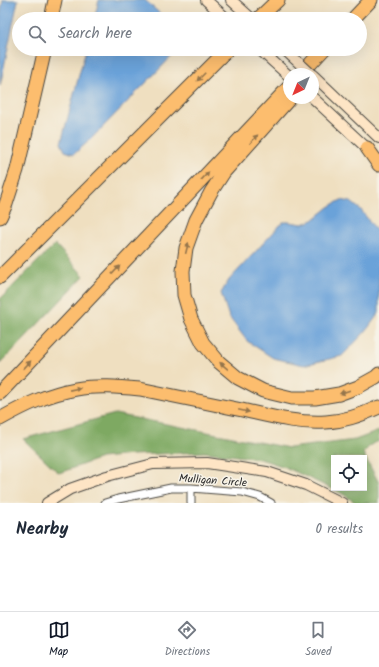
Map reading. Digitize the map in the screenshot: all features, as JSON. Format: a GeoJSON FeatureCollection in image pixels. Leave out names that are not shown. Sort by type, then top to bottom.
{"type":"FeatureCollection","features":[{"type":"Feature","properties":{"kind":"highway"},"geometry":{"type":"LineString","coordinates":[[53,12],[56,0]]}},
{"type":"Feature","properties":{"kind":"highway"},"geometry":{"type":"LineString","coordinates":[[265,12],[278,0]]}},
{"type":"Feature","properties":{"kind":"highway"},"geometry":{"type":"LineString","coordinates":[[360,12],[371,0]]}},
{"type":"Feature","properties":{"kind":"highway"},"geometry":{"type":"LineString","coordinates":[[0,217],[6,204],[17,170],[43,56]]}},
{"type":"Feature","properties":{"kind":"highway"},"geometry":{"type":"LineString","coordinates":[[0,277],[221,56]]}},
{"type":"Feature","properties":{"kind":"highway"},"geometry":{"type":"LineString","coordinates":[[307,68],[318,56]]}},
{"type":"Feature","properties":{"kind":"highway"},"geometry":{"type":"LineString","coordinates":[[319,70],[329,56]]}},
{"type":"Feature","properties":{"kind":"highway"},"geometry":{"type":"LineString","coordinates":[[0,393],[283,93]]}},
{"type":"Feature","properties":{"kind":"highway"},"geometry":{"type":"LineString","coordinates":[[285,104],[224,172],[196,220],[186,248],[183,271],[184,295],[191,319],[203,343],[219,362],[238,378],[264,391],[292,398],[315,398],[339,394],[358,387],[379,374]]}},
{"type":"Feature","properties":{"kind":"highway"},"geometry":{"type":"LineString","coordinates":[[367,148],[379,165]]}},
{"type":"Feature","properties":{"kind":"highway"},"geometry":{"type":"LineString","coordinates":[[0,419],[21,407],[52,395],[78,388],[98,387],[140,389],[275,418],[310,422],[327,422],[346,419],[379,408]]}},
{"type":"Feature","properties":{"kind":"street"},"geometry":{"type":"LineString","coordinates":[[206,0],[219,12]]}},
{"type":"Feature","properties":{"kind":"street"},"geometry":{"type":"LineString","coordinates":[[235,3],[245,12]]}},
{"type":"Feature","properties":{"kind":"street"},"geometry":{"type":"LineString","coordinates":[[267,56],[283,71]]}},
{"type":"Feature","properties":{"kind":"street"},"geometry":{"type":"LineString","coordinates":[[292,56],[304,68]]}},
{"type":"Feature","properties":{"kind":"street"},"geometry":{"type":"LineString","coordinates":[[319,82],[379,138]]}},
{"type":"Feature","properties":{"kind":"street"},"geometry":{"type":"LineString","coordinates":[[319,104],[379,159]]}},
{"type":"Feature","properties":{"kind":"street"},"geometry":{"type":"LineString","coordinates":[[47,503],[70,489],[108,476],[153,464],[207,463],[267,472],[306,485],[342,503]]}},
{"type":"Feature","properties":{"kind":"street"},"geometry":{"type":"LineString","coordinates":[[267,472],[300,487],[327,503]]}},
{"type":"Feature","properties":{"kind":"street","name":"Mulligan Circle"},"geometry":{"type":"LineString","coordinates":[[105,503],[171,488],[242,492],[271,503]]}},
{"type":"Feature","properties":{"kind":"street"},"geometry":{"type":"LineString","coordinates":[[191,488],[191,503]]}},
{"type":"Feature","properties":{"kind":"green space"},"geometry":{"type":"Polygon","coordinates":[[[55,244],[84,276],[0,364],[0,299],[55,244]]]}},
{"type":"Feature","properties":{"kind":"green space"},"geometry":{"type":"Polygon","coordinates":[[[115,414],[289,448],[355,440],[379,431],[379,441],[372,444],[363,453],[364,455],[331,455],[331,488],[285,467],[260,459],[205,452],[132,455],[101,458],[59,473],[23,439],[115,414]]]}},
{"type":"Feature","properties":{"kind":"green space"},"geometry":{"type":"Polygon","coordinates":[[[367,460],[379,483],[379,503],[356,503],[337,491],[367,491],[367,460]]]}},
{"type":"Feature","properties":{"kind":"water"},"geometry":{"type":"Polygon","coordinates":[[[3,0],[18,0],[15,12],[12,12],[12,29],[0,86],[0,16],[3,0]]]}},
{"type":"Feature","properties":{"kind":"water"},"geometry":{"type":"Polygon","coordinates":[[[99,0],[145,0],[158,12],[96,12],[99,0]]]}},
{"type":"Feature","properties":{"kind":"water"},"geometry":{"type":"Polygon","coordinates":[[[84,56],[172,56],[89,141],[74,154],[65,151],[61,143],[84,56]]]}},
{"type":"Feature","properties":{"kind":"water"},"geometry":{"type":"Polygon","coordinates":[[[341,200],[351,202],[361,210],[379,234],[379,313],[366,331],[342,356],[304,365],[273,358],[247,341],[229,317],[221,293],[229,280],[283,222],[303,224],[313,220],[329,207],[341,200]]]}}]}
